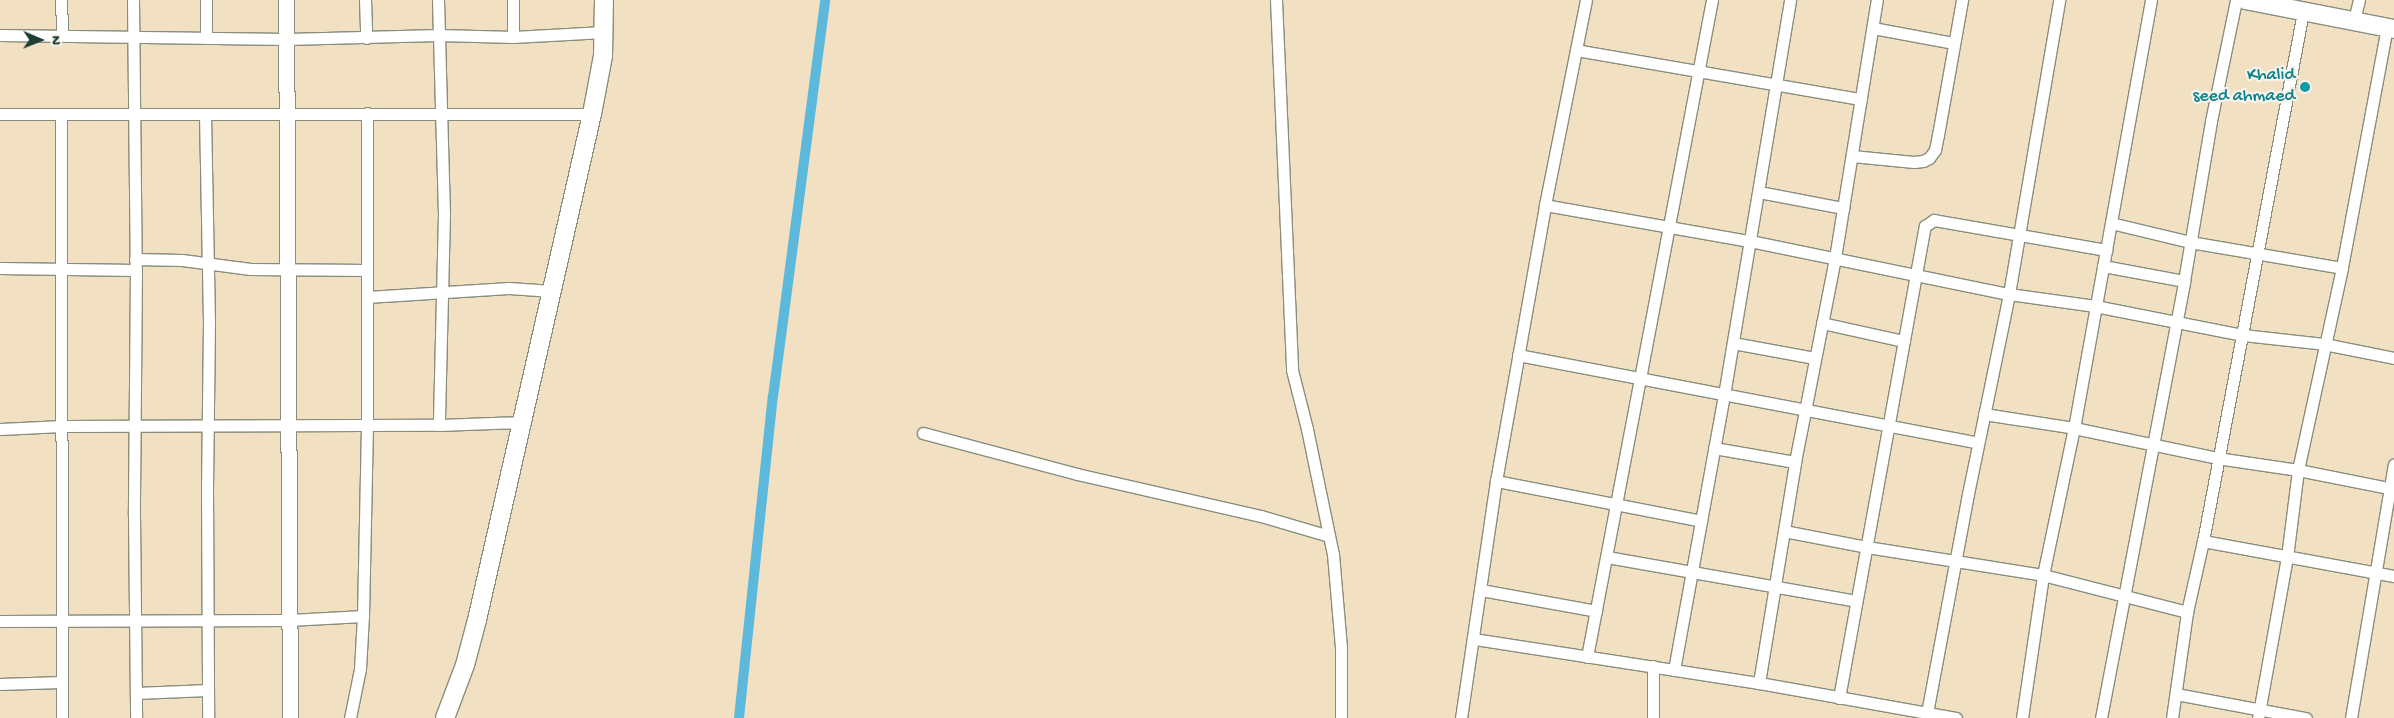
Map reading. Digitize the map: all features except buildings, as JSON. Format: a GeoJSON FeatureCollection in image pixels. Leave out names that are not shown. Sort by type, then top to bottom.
{"type":"FeatureCollection","features":[{"type":"Feature","properties":{"kind":"main road"},"geometry":{"type":"LineString","coordinates":[[444,718],[465,665],[592,114],[603,56],[604,0]]}},
{"type":"Feature","properties":{"kind":"main road"},"geometry":{"type":"LineString","coordinates":[[2252,1],[2390,28]]}},
{"type":"Feature","properties":{"kind":"street"},"geometry":{"type":"LineString","coordinates":[[62,0],[62,35]]}},
{"type":"Feature","properties":{"kind":"street"},"geometry":{"type":"LineString","coordinates":[[133,0],[136,265],[136,718]]}},
{"type":"Feature","properties":{"kind":"street"},"geometry":{"type":"LineString","coordinates":[[206,0],[206,38]]}},
{"type":"Feature","properties":{"kind":"street"},"geometry":{"type":"LineString","coordinates":[[286,0],[290,718]]}},
{"type":"Feature","properties":{"kind":"street"},"geometry":{"type":"LineString","coordinates":[[365,0],[366,38]]}},
{"type":"Feature","properties":{"kind":"street"},"geometry":{"type":"LineString","coordinates":[[438,0],[444,214],[439,425]]}},
{"type":"Feature","properties":{"kind":"street"},"geometry":{"type":"LineString","coordinates":[[512,0],[513,37]]}},
{"type":"Feature","properties":{"kind":"street"},"geometry":{"type":"LineString","coordinates":[[1276,0],[1292,370],[1329,536],[1339,614],[1342,718]]}},
{"type":"Feature","properties":{"kind":"street"},"geometry":{"type":"LineString","coordinates":[[1462,718],[1496,481],[1545,204],[1586,0]]}},
{"type":"Feature","properties":{"kind":"street"},"geometry":{"type":"LineString","coordinates":[[1587,657],[1712,0]]}},
{"type":"Feature","properties":{"kind":"street"},"geometry":{"type":"LineString","coordinates":[[1674,670],[1724,395],[1790,0]]}},
{"type":"Feature","properties":{"kind":"street"},"geometry":{"type":"LineString","coordinates":[[1760,683],[1795,462],[1835,258],[1877,0]]}},
{"type":"Feature","properties":{"kind":"street"},"geometry":{"type":"LineString","coordinates":[[1852,156],[1923,162],[1935,150],[1962,0]]}},
{"type":"Feature","properties":{"kind":"street"},"geometry":{"type":"LineString","coordinates":[[1927,712],[1978,443],[2009,294],[2059,0]]}},
{"type":"Feature","properties":{"kind":"street"},"geometry":{"type":"LineString","coordinates":[[2022,718],[2043,575],[2074,428],[2151,0]]}},
{"type":"Feature","properties":{"kind":"street"},"geometry":{"type":"LineString","coordinates":[[2101,718],[2236,0]]}},
{"type":"Feature","properties":{"kind":"street"},"geometry":{"type":"LineString","coordinates":[[2354,20],[2359,0]]}},
{"type":"Feature","properties":{"kind":"street"},"geometry":{"type":"LineString","coordinates":[[2172,718],[2187,612],[2203,541],[2217,458],[2243,335],[2303,12]]}},
{"type":"Feature","properties":{"kind":"street"},"geometry":{"type":"LineString","coordinates":[[1873,28],[1954,43]]}},
{"type":"Feature","properties":{"kind":"street"},"geometry":{"type":"LineString","coordinates":[[2258,713],[2288,557],[2298,470],[2342,268],[2390,28]]}},
{"type":"Feature","properties":{"kind":"street"},"geometry":{"type":"LineString","coordinates":[[0,35],[287,39],[438,35],[513,37],[604,32]]}},
{"type":"Feature","properties":{"kind":"street"},"geometry":{"type":"LineString","coordinates":[[1576,50],[1776,86],[1861,99]]}},
{"type":"Feature","properties":{"kind":"street"},"geometry":{"type":"LineString","coordinates":[[350,718],[360,669],[363,616],[367,425],[367,113]]}},
{"type":"Feature","properties":{"kind":"street"},"geometry":{"type":"LineString","coordinates":[[0,114],[592,114]]}},
{"type":"Feature","properties":{"kind":"street"},"geometry":{"type":"LineString","coordinates":[[61,114],[62,718]]}},
{"type":"Feature","properties":{"kind":"street"},"geometry":{"type":"LineString","coordinates":[[205,114],[209,425],[208,718]]}},
{"type":"Feature","properties":{"kind":"street"},"geometry":{"type":"LineString","coordinates":[[1759,192],[1843,208]]}},
{"type":"Feature","properties":{"kind":"street"},"geometry":{"type":"LineString","coordinates":[[1545,204],[1750,241],[2009,294],[2095,306],[2243,335],[2324,344],[2394,358]]}},
{"type":"Feature","properties":{"kind":"street"},"geometry":{"type":"LineString","coordinates":[[1839,698],[1856,601],[1868,547],[1921,237],[1925,226],[1934,220],[2106,250]]}},
{"type":"Feature","properties":{"kind":"street"},"geometry":{"type":"LineString","coordinates":[[2111,224],[2190,242],[2342,268]]}},
{"type":"Feature","properties":{"kind":"street"},"geometry":{"type":"LineString","coordinates":[[0,268],[61,270],[182,260],[250,269],[367,270]]}},
{"type":"Feature","properties":{"kind":"street"},"geometry":{"type":"LineString","coordinates":[[2103,266],[2184,281]]}},
{"type":"Feature","properties":{"kind":"street"},"geometry":{"type":"LineString","coordinates":[[367,297],[509,288],[552,291]]}},
{"type":"Feature","properties":{"kind":"street"},"geometry":{"type":"LineString","coordinates":[[1822,323],[1904,340]]}},
{"type":"Feature","properties":{"kind":"street"},"geometry":{"type":"LineString","coordinates":[[1733,342],[1815,358]]}},
{"type":"Feature","properties":{"kind":"street"},"geometry":{"type":"LineString","coordinates":[[1518,355],[1724,395],[1805,408],[1978,443]]}},
{"type":"Feature","properties":{"kind":"street"},"geometry":{"type":"LineString","coordinates":[[1984,414],[2074,428],[2151,446],[2298,470],[2392,489]]}},
{"type":"Feature","properties":{"kind":"street"},"geometry":{"type":"LineString","coordinates":[[0,429],[62,426],[135,428],[209,425],[439,425],[522,422]]}},
{"type":"Feature","properties":{"kind":"street"},"geometry":{"type":"LineString","coordinates":[[924,433],[1077,474],[1261,516],[1329,536]]}},
{"type":"Feature","properties":{"kind":"street"},"geometry":{"type":"LineString","coordinates":[[1714,448],[1795,462]]}},
{"type":"Feature","properties":{"kind":"street"},"geometry":{"type":"LineString","coordinates":[[2351,718],[2392,489],[2394,465]]}},
{"type":"Feature","properties":{"kind":"street"},"geometry":{"type":"LineString","coordinates":[[1496,481],[1701,521]]}},
{"type":"Feature","properties":{"kind":"street"},"geometry":{"type":"LineString","coordinates":[[1784,531],[1868,547],[2043,575],[2123,594],[2187,612]]}},
{"type":"Feature","properties":{"kind":"street"},"geometry":{"type":"LineString","coordinates":[[2203,541],[2394,576]]}},
{"type":"Feature","properties":{"kind":"street"},"geometry":{"type":"LineString","coordinates":[[1607,556],[1856,601]]}},
{"type":"Feature","properties":{"kind":"street"},"geometry":{"type":"LineString","coordinates":[[1481,590],[1596,611]]}},
{"type":"Feature","properties":{"kind":"street"},"geometry":{"type":"LineString","coordinates":[[0,621],[135,619],[289,620],[363,616]]}},
{"type":"Feature","properties":{"kind":"street"},"geometry":{"type":"LineString","coordinates":[[1474,639],[1633,665],[1653,666],[1760,683],[1956,718]]}},
{"type":"Feature","properties":{"kind":"street"},"geometry":{"type":"LineString","coordinates":[[1653,666],[1653,718]]}},
{"type":"Feature","properties":{"kind":"street"},"geometry":{"type":"LineString","coordinates":[[0,684],[61,682]]}},
{"type":"Feature","properties":{"kind":"street"},"geometry":{"type":"LineString","coordinates":[[136,693],[208,690]]}},
{"type":"Feature","properties":{"kind":"street"},"geometry":{"type":"LineString","coordinates":[[2176,694],[2258,713],[2306,718]]}},
{"type":"Feature","properties":{"kind":"waterway"},"geometry":{"type":"LineString","coordinates":[[739,718],[773,397],[825,0]]}},
{"type":"Feature","properties":{"kind":"place","name":"Khalid seed ahmaed"},"geometry":{"type":"Point","coordinates":[2305,87]}}]}
